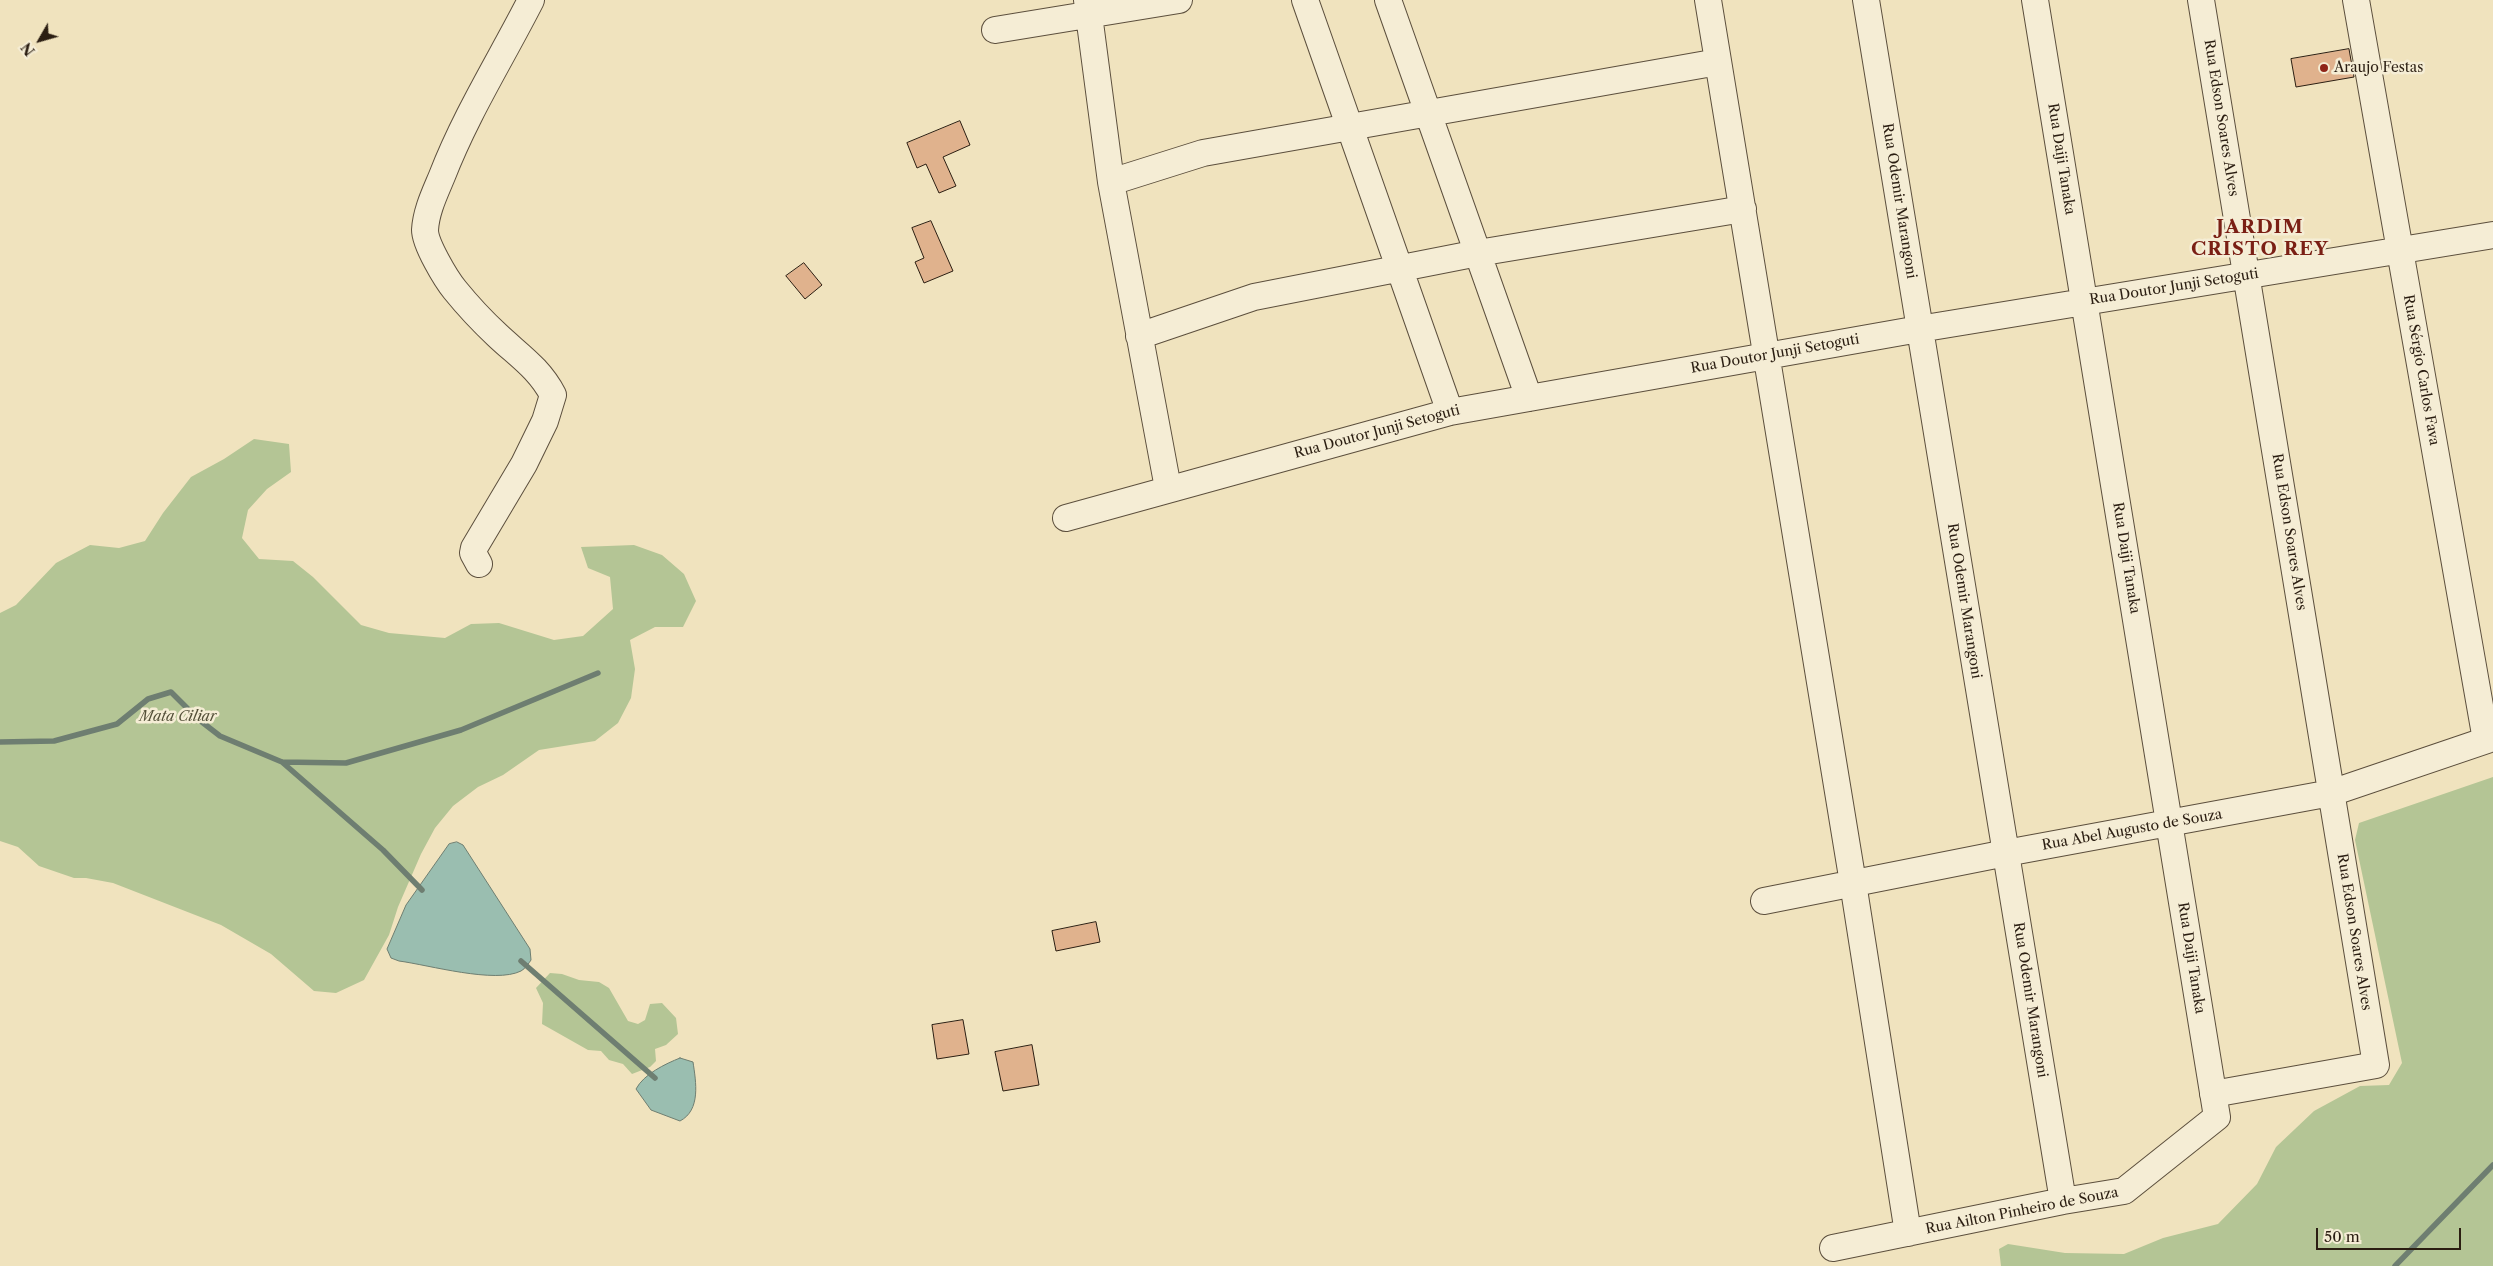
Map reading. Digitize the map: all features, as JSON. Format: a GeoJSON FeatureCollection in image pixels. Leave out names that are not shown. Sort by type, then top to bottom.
{"type":"FeatureCollection","features":[{"type":"Feature","properties":{"kind":"street"},"geometry":{"type":"LineString","coordinates":[[479,564],[473,553],[474,548],[524,464],[545,421],[553,395],[546,380],[531,364],[497,335],[455,290],[440,268],[425,232],[430,206],[451,153],[474,105],[531,0]]}},
{"type":"Feature","properties":{"kind":"street"},"geometry":{"type":"LineString","coordinates":[[995,30],[1088,8],[1180,0]]}},
{"type":"Feature","properties":{"kind":"street"},"geometry":{"type":"LineString","coordinates":[[1305,0],[1450,412]]}},
{"type":"Feature","properties":{"kind":"street"},"geometry":{"type":"LineString","coordinates":[[1388,0],[1529,398]]}},
{"type":"Feature","properties":{"kind":"street"},"geometry":{"type":"LineString","coordinates":[[1708,0],[1854,883],[1908,1233]]}},
{"type":"Feature","properties":{"kind":"street","name":"Rua Odemir Marangoni"},"geometry":{"type":"LineString","coordinates":[[1866,0],[2063,1201]]}},
{"type":"Feature","properties":{"kind":"street","name":"Rua Daiji Tanaka"},"geometry":{"type":"LineString","coordinates":[[2035,0],[2215,1105]]}},
{"type":"Feature","properties":{"kind":"street","name":"Rua Edson Soares Alves"},"geometry":{"type":"LineString","coordinates":[[2201,0],[2376,1065]]}},
{"type":"Feature","properties":{"kind":"street","name":"Rua Sérgio Carlos Fava"},"geometry":{"type":"LineString","coordinates":[[2356,0],[2490,739]]}},
{"type":"Feature","properties":{"kind":"street"},"geometry":{"type":"LineString","coordinates":[[1088,8],[1111,182],[1168,488]]}},
{"type":"Feature","properties":{"kind":"street"},"geometry":{"type":"LineString","coordinates":[[1111,182],[1203,152],[1718,62]]}},
{"type":"Feature","properties":{"kind":"street"},"geometry":{"type":"LineString","coordinates":[[1140,336],[1254,297],[1478,253],[1742,209]]}},
{"type":"Feature","properties":{"kind":"street","name":"Rua Doutor Junji Setoguti"},"geometry":{"type":"LineString","coordinates":[[1066,518],[1168,488],[1450,412],[1919,328],[2493,235]]}},
{"type":"Feature","properties":{"kind":"street","name":"Rua Abel Augusto de Souza"},"geometry":{"type":"LineString","coordinates":[[1764,900],[2331,793],[2490,739]]}},
{"type":"Feature","properties":{"kind":"street","name":"Rua Ailton Pinheiro de Souza"},"geometry":{"type":"LineString","coordinates":[[1833,1248],[2063,1201],[2124,1192],[2215,1105],[2376,1065]]}},
{"type":"Feature","properties":{"kind":"green space","name":"Mata Ciliar"},"geometry":{"type":"Polygon","coordinates":[[[254,439],[289,444],[291,472],[267,489],[248,510],[242,538],[259,559],[293,561],[313,577],[361,625],[389,633],[445,638],[471,624],[499,623],[554,640],[583,636],[613,609],[610,577],[588,568],[581,547],[634,545],[662,555],[684,574],[696,601],[683,627],[655,627],[630,640],[635,669],[631,698],[618,723],[595,741],[539,750],[503,775],[478,787],[453,806],[435,828],[421,854],[398,907],[389,935],[364,980],[336,993],[314,991],[271,954],[221,925],[113,883],[86,878],[74,878],[39,866],[18,847],[0,841],[0,613],[16,605],[56,563],[90,545],[119,548],[145,541],[163,513],[191,477],[224,459],[254,439]]]}},
{"type":"Feature","properties":{"kind":"green space"},"geometry":{"type":"Polygon","coordinates":[[[2493,777],[2493,1266],[2001,1266],[1999,1249],[2008,1244],[2065,1253],[2124,1254],[2163,1238],[2218,1224],[2257,1184],[2276,1147],[2314,1111],[2360,1086],[2389,1085],[2402,1063],[2355,840],[2359,823],[2493,777]]]}},
{"type":"Feature","properties":{"kind":"green space"},"geometry":{"type":"Polygon","coordinates":[[[550,973],[562,974],[579,980],[599,982],[609,988],[628,1021],[638,1024],[645,1020],[650,1004],[662,1003],[676,1018],[678,1034],[666,1045],[655,1049],[656,1061],[650,1067],[632,1074],[623,1064],[609,1060],[601,1051],[588,1050],[542,1024],[543,1003],[536,988],[550,973]]]}},
{"type":"Feature","properties":{"kind":"shaded area"},"geometry":{"type":"Polygon","coordinates":[[[457,842],[463,845],[530,949],[531,960],[521,971],[510,974],[479,975],[391,958],[387,949],[406,905],[449,844],[457,842]]]}},
{"type":"Feature","properties":{"kind":"shaded area"},"geometry":{"type":"Polygon","coordinates":[[[680,1058],[693,1062],[696,1095],[691,1110],[680,1121],[651,1110],[636,1089],[649,1074],[680,1058]]]}},
{"type":"Feature","properties":{"kind":"building","name":"Araujo Festas"},"geometry":{"type":"Polygon","coordinates":[[[2349,49],[2354,77],[2296,87],[2291,59],[2349,49]]]}},
{"type":"Feature","properties":{"kind":"building"},"geometry":{"type":"Polygon","coordinates":[[[960,121],[970,145],[943,157],[956,186],[939,193],[926,164],[917,168],[907,143],[960,121]]]}},
{"type":"Feature","properties":{"kind":"building"},"geometry":{"type":"Polygon","coordinates":[[[931,221],[953,271],[924,283],[915,262],[924,258],[912,228],[931,221]]]}},
{"type":"Feature","properties":{"kind":"building"},"geometry":{"type":"Polygon","coordinates":[[[804,263],[822,285],[805,299],[786,276],[804,263]]]}},
{"type":"Feature","properties":{"kind":"building"},"geometry":{"type":"Polygon","coordinates":[[[1096,922],[1100,942],[1056,951],[1052,931],[1096,922]]]}},
{"type":"Feature","properties":{"kind":"building"},"geometry":{"type":"Polygon","coordinates":[[[963,1020],[969,1054],[937,1059],[932,1025],[963,1020]]]}},
{"type":"Feature","properties":{"kind":"building"},"geometry":{"type":"Polygon","coordinates":[[[1032,1045],[1039,1085],[1003,1091],[995,1052],[1032,1045]]]}},
{"type":"Feature","properties":{"kind":"waterway"},"geometry":{"type":"LineString","coordinates":[[0,742],[54,741],[117,724],[148,699],[171,692],[198,719],[220,736],[282,762],[346,763],[461,730],[598,673]]}},
{"type":"Feature","properties":{"kind":"waterway"},"geometry":{"type":"LineString","coordinates":[[282,762],[383,850],[422,890]]}},
{"type":"Feature","properties":{"kind":"waterway"},"geometry":{"type":"LineString","coordinates":[[521,961],[655,1078]]}},
{"type":"Feature","properties":{"kind":"waterway"},"geometry":{"type":"LineString","coordinates":[[2395,1266],[2493,1165]]}},
{"type":"Feature","properties":{"kind":"place","name":"Araujo Festas"},"geometry":{"type":"Point","coordinates":[2324,68]}},
{"type":"Feature","properties":{"kind":"district","name":"JARDIM CRISTO REY"},"geometry":{"type":"Point","coordinates":[2260,239]}}]}
